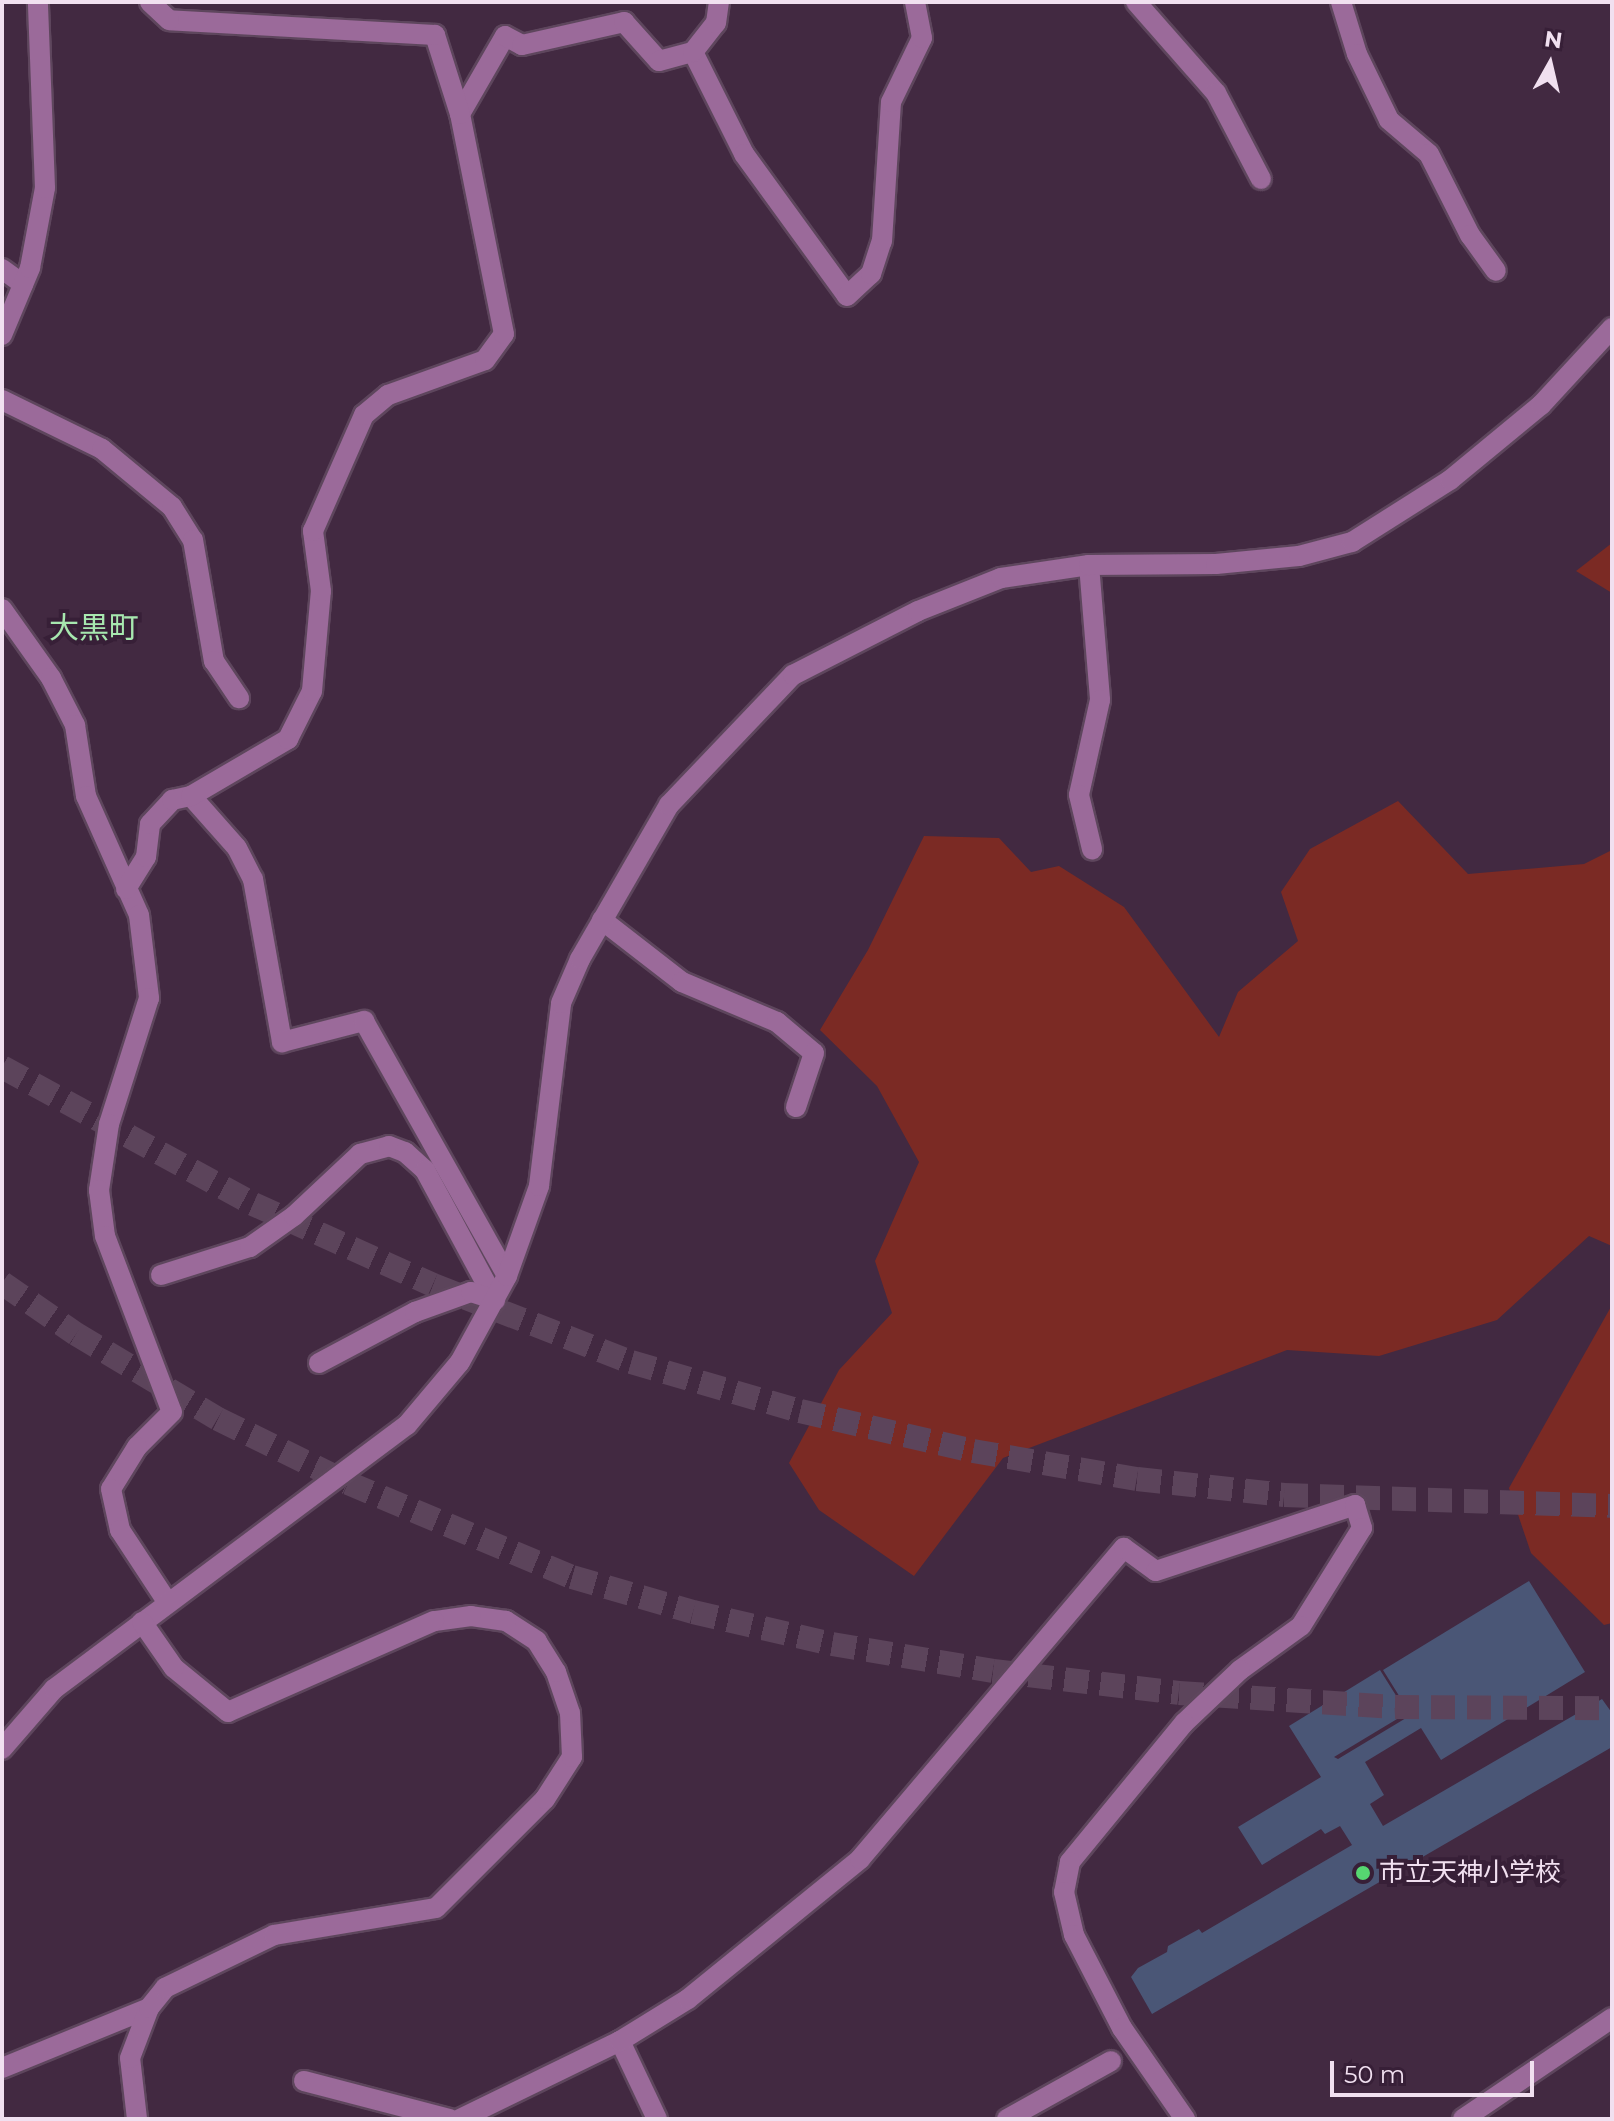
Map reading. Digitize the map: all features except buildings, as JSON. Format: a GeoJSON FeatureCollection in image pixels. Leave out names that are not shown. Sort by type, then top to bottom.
{"type":"FeatureCollection","features":[{"type":"Feature","properties":{"kind":"street"},"geometry":{"type":"LineString","coordinates":[[2,335],[23,284],[45,188],[38,2]]}},
{"type":"Feature","properties":{"kind":"street"},"geometry":{"type":"LineString","coordinates":[[126,889],[146,857],[150,824],[172,800],[191,796],[288,739],[312,691],[321,591],[313,531],[364,415],[388,395],[485,360],[504,334],[460,114],[435,35],[169,20],[150,2]]}},
{"type":"Feature","properties":{"kind":"street"},"geometry":{"type":"LineString","coordinates":[[460,114],[505,36],[522,45],[624,22],[659,61],[693,52],[716,23],[719,2]]}},
{"type":"Feature","properties":{"kind":"street"},"geometry":{"type":"LineString","coordinates":[[693,52],[744,154],[847,296],[871,274],[882,241],[891,102],[922,38],[915,2]]}},
{"type":"Feature","properties":{"kind":"street"},"geometry":{"type":"LineString","coordinates":[[1136,2],[1216,93],[1261,179]]}},
{"type":"Feature","properties":{"kind":"street"},"geometry":{"type":"LineString","coordinates":[[1341,2],[1357,54],[1389,120],[1429,154],[1470,235],[1496,271]]}},
{"type":"Feature","properties":{"kind":"street"},"geometry":{"type":"LineString","coordinates":[[2,269],[23,284]]}},
{"type":"Feature","properties":{"kind":"street"},"geometry":{"type":"LineString","coordinates":[[2,1749],[54,1689],[407,1425],[460,1362],[507,1276],[539,1186],[561,1003],[602,920],[669,805],[793,675],[918,611],[1001,578],[1089,565],[1216,564],[1299,556],[1352,542],[1450,480],[1541,405],[1612,328]]}},
{"type":"Feature","properties":{"kind":"street"},"geometry":{"type":"LineString","coordinates":[[2,400],[102,449],[172,507],[193,540],[214,661],[239,698]]}},
{"type":"Feature","properties":{"kind":"street"},"geometry":{"type":"LineString","coordinates":[[1089,565],[1100,700],[1079,795],[1092,849]]}},
{"type":"Feature","properties":{"kind":"street"},"geometry":{"type":"LineString","coordinates":[[2,609],[51,678],[75,725],[86,796],[139,915],[149,998],[109,1124],[99,1190],[105,1236],[172,1412],[137,1447],[111,1489],[120,1530],[168,1603]]}},
{"type":"Feature","properties":{"kind":"street"},"geometry":{"type":"LineString","coordinates":[[191,796],[237,848],[253,879],[282,1042],[364,1021],[507,1276]]}},
{"type":"Feature","properties":{"kind":"street"},"geometry":{"type":"LineString","coordinates":[[602,920],[682,982],[777,1022],[814,1053],[796,1107]]}},
{"type":"Feature","properties":{"kind":"street"},"geometry":{"type":"LineString","coordinates":[[161,1275],[250,1247],[294,1216],[360,1154],[389,1146],[405,1152],[425,1170],[495,1300]]}},
{"type":"Feature","properties":{"kind":"street"},"geometry":{"type":"LineString","coordinates":[[319,1363],[415,1312],[471,1292],[495,1300]]}},
{"type":"Feature","properties":{"kind":"street"},"geometry":{"type":"LineString","coordinates":[[460,2119],[620,2041],[688,1999],[860,1859],[1124,1548],[1156,1571],[1355,1505],[1362,1528],[1301,1626],[1240,1670],[1184,1723],[1070,1862],[1064,1892],[1074,1935],[1128,2038],[1185,2119]]}},
{"type":"Feature","properties":{"kind":"street"},"geometry":{"type":"LineString","coordinates":[[137,2119],[130,2058],[149,2008],[165,1988],[195,1970],[274,1935],[436,1908],[545,1799],[572,1757],[570,1713],[556,1672],[537,1641],[506,1621],[471,1616],[434,1621],[228,1712],[174,1668],[142,1622]]}},
{"type":"Feature","properties":{"kind":"street"},"geometry":{"type":"LineString","coordinates":[[2,2068],[149,2008]]}},
{"type":"Feature","properties":{"kind":"street"},"geometry":{"type":"LineString","coordinates":[[1463,2119],[1612,2018]]}},
{"type":"Feature","properties":{"kind":"street"},"geometry":{"type":"LineString","coordinates":[[620,2041],[657,2119]]}},
{"type":"Feature","properties":{"kind":"street"},"geometry":{"type":"LineString","coordinates":[[1007,2119],[1111,2061]]}},
{"type":"Feature","properties":{"kind":"street"},"geometry":{"type":"LineString","coordinates":[[304,2081],[450,2119]]}},
{"type":"Feature","properties":{"kind":"shaded area"},"geometry":{"type":"Polygon","coordinates":[[[1612,543],[1612,593],[1576,571],[1612,543]]]}},
{"type":"Feature","properties":{"kind":"shaded area"},"geometry":{"type":"Polygon","coordinates":[[[1398,801],[1468,874],[1584,864],[1612,850],[1612,1246],[1589,1236],[1497,1320],[1379,1356],[1287,1350],[1003,1458],[914,1576],[819,1510],[789,1463],[839,1370],[892,1313],[875,1261],[919,1162],[877,1086],[820,1030],[868,950],[924,836],[999,838],[1031,872],[1059,866],[1124,907],[1219,1037],[1238,992],[1298,941],[1281,892],[1310,849],[1398,801]]]}},
{"type":"Feature","properties":{"kind":"shaded area"},"geometry":{"type":"Polygon","coordinates":[[[1612,1305],[1612,1623],[1604,1625],[1531,1553],[1509,1488],[1612,1305]]]}},
{"type":"Feature","properties":{"kind":"tunnel"},"geometry":{"type":"LineString","coordinates":[[2,1067],[253,1204],[433,1285],[631,1362],[800,1411],[973,1451],[1137,1479],[1284,1495],[1612,1506]]}},
{"type":"Feature","properties":{"kind":"tunnel"},"geometry":{"type":"LineString","coordinates":[[2,1283],[76,1334],[218,1419],[348,1483],[572,1577],[693,1612],[832,1644],[993,1671],[1179,1693],[1395,1707],[1612,1708]]}},
{"type":"Feature","properties":{"kind":"place","name":"市立天神小学校"},"geometry":{"type":"Point","coordinates":[1363,1873]}},
{"type":"Feature","properties":{"kind":"district","name":"大黒町"},"geometry":{"type":"Point","coordinates":[94,628]}}]}
